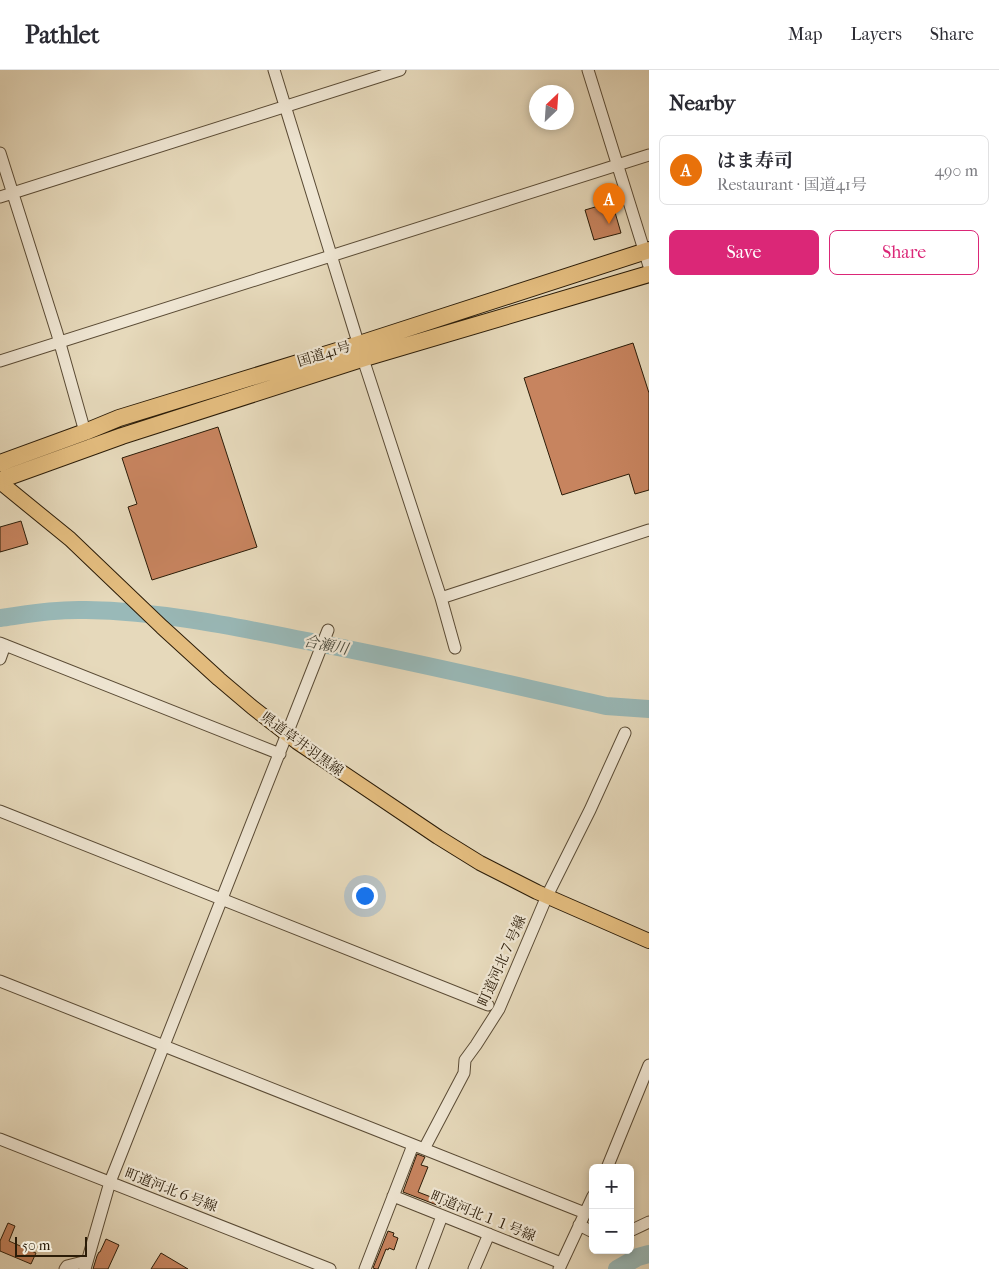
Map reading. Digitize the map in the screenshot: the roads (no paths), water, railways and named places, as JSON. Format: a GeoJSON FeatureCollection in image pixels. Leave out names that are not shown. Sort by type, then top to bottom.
{"type":"FeatureCollection","features":[{"type":"Feature","properties":{"kind":"highway","name":"国道41号"},"geometry":{"type":"LineString","coordinates":[[0,463],[128,416],[647,256]]}},
{"type":"Feature","properties":{"kind":"highway","name":"国道41号"},"geometry":{"type":"LineString","coordinates":[[0,481],[122,436],[368,357],[649,274]]}},
{"type":"Feature","properties":{"kind":"main road","name":"県道草井羽黒線"},"geometry":{"type":"LineString","coordinates":[[0,481],[70,539],[162,628],[245,701],[287,734],[438,838],[480,863],[547,896],[649,941]]}},
{"type":"Feature","properties":{"kind":"street"},"geometry":{"type":"LineString","coordinates":[[274,70],[333,256],[356,336]]}},
{"type":"Feature","properties":{"kind":"street"},"geometry":{"type":"LineString","coordinates":[[0,197],[400,70]]}},
{"type":"Feature","properties":{"kind":"street"},"geometry":{"type":"LineString","coordinates":[[588,70],[647,256]]}},
{"type":"Feature","properties":{"kind":"street"},"geometry":{"type":"LineString","coordinates":[[0,153],[85,432]]}},
{"type":"Feature","properties":{"kind":"street"},"geometry":{"type":"LineString","coordinates":[[0,361],[649,155]]}},
{"type":"Feature","properties":{"kind":"street"},"geometry":{"type":"LineString","coordinates":[[365,366],[442,598],[455,648]]}},
{"type":"Feature","properties":{"kind":"street"},"geometry":{"type":"LineString","coordinates":[[442,598],[649,530]]}},
{"type":"Feature","properties":{"kind":"street"},"geometry":{"type":"LineString","coordinates":[[65,1269],[67,1266],[86,1265],[110,1182],[328,630]]}},
{"type":"Feature","properties":{"kind":"street"},"geometry":{"type":"LineString","coordinates":[[0,658],[3,644],[280,754]]}},
{"type":"Feature","properties":{"kind":"street","name":"町道河北７号線"},"geometry":{"type":"LineString","coordinates":[[424,1149],[464,1073],[465,1060],[499,1009],[547,896],[626,733]]}},
{"type":"Feature","properties":{"kind":"street"},"geometry":{"type":"LineString","coordinates":[[0,811],[488,1005]]}},
{"type":"Feature","properties":{"kind":"street"},"geometry":{"type":"LineString","coordinates":[[0,981],[585,1213]]}},
{"type":"Feature","properties":{"kind":"street"},"geometry":{"type":"LineString","coordinates":[[609,1164],[649,1065]]}},
{"type":"Feature","properties":{"kind":"street","name":"町道河北６号線"},"geometry":{"type":"LineString","coordinates":[[0,1139],[330,1269]]}},
{"type":"Feature","properties":{"kind":"street"},"geometry":{"type":"LineString","coordinates":[[365,1269],[413,1145]]}},
{"type":"Feature","properties":{"kind":"street","name":"町道河北１１号線"},"geometry":{"type":"LineString","coordinates":[[393,1196],[489,1234],[560,1266]]}},
{"type":"Feature","properties":{"kind":"street"},"geometry":{"type":"LineString","coordinates":[[560,1266],[589,1204]]}},
{"type":"Feature","properties":{"kind":"street"},"geometry":{"type":"LineString","coordinates":[[422,1269],[442,1216]]}},
{"type":"Feature","properties":{"kind":"street"},"geometry":{"type":"LineString","coordinates":[[634,1229],[649,1222]]}},
{"type":"Feature","properties":{"kind":"street"},"geometry":{"type":"LineString","coordinates":[[579,1225],[589,1230]]}},
{"type":"Feature","properties":{"kind":"street"},"geometry":{"type":"LineString","coordinates":[[474,1269],[489,1234]]}},
{"type":"Feature","properties":{"kind":"waterway","name":"合瀬川"},"geometry":{"type":"LineString","coordinates":[[0,618],[75,610],[113,611],[165,616],[374,654],[606,706],[649,709]]}},
{"type":"Feature","properties":{"kind":"waterway"},"geometry":{"type":"LineString","coordinates":[[617,1269],[638,1257],[649,1254]]}},
{"type":"Feature","properties":{"kind":"place","name":"はま寿司"},"geometry":{"type":"Point","coordinates":[609,224]}}]}
